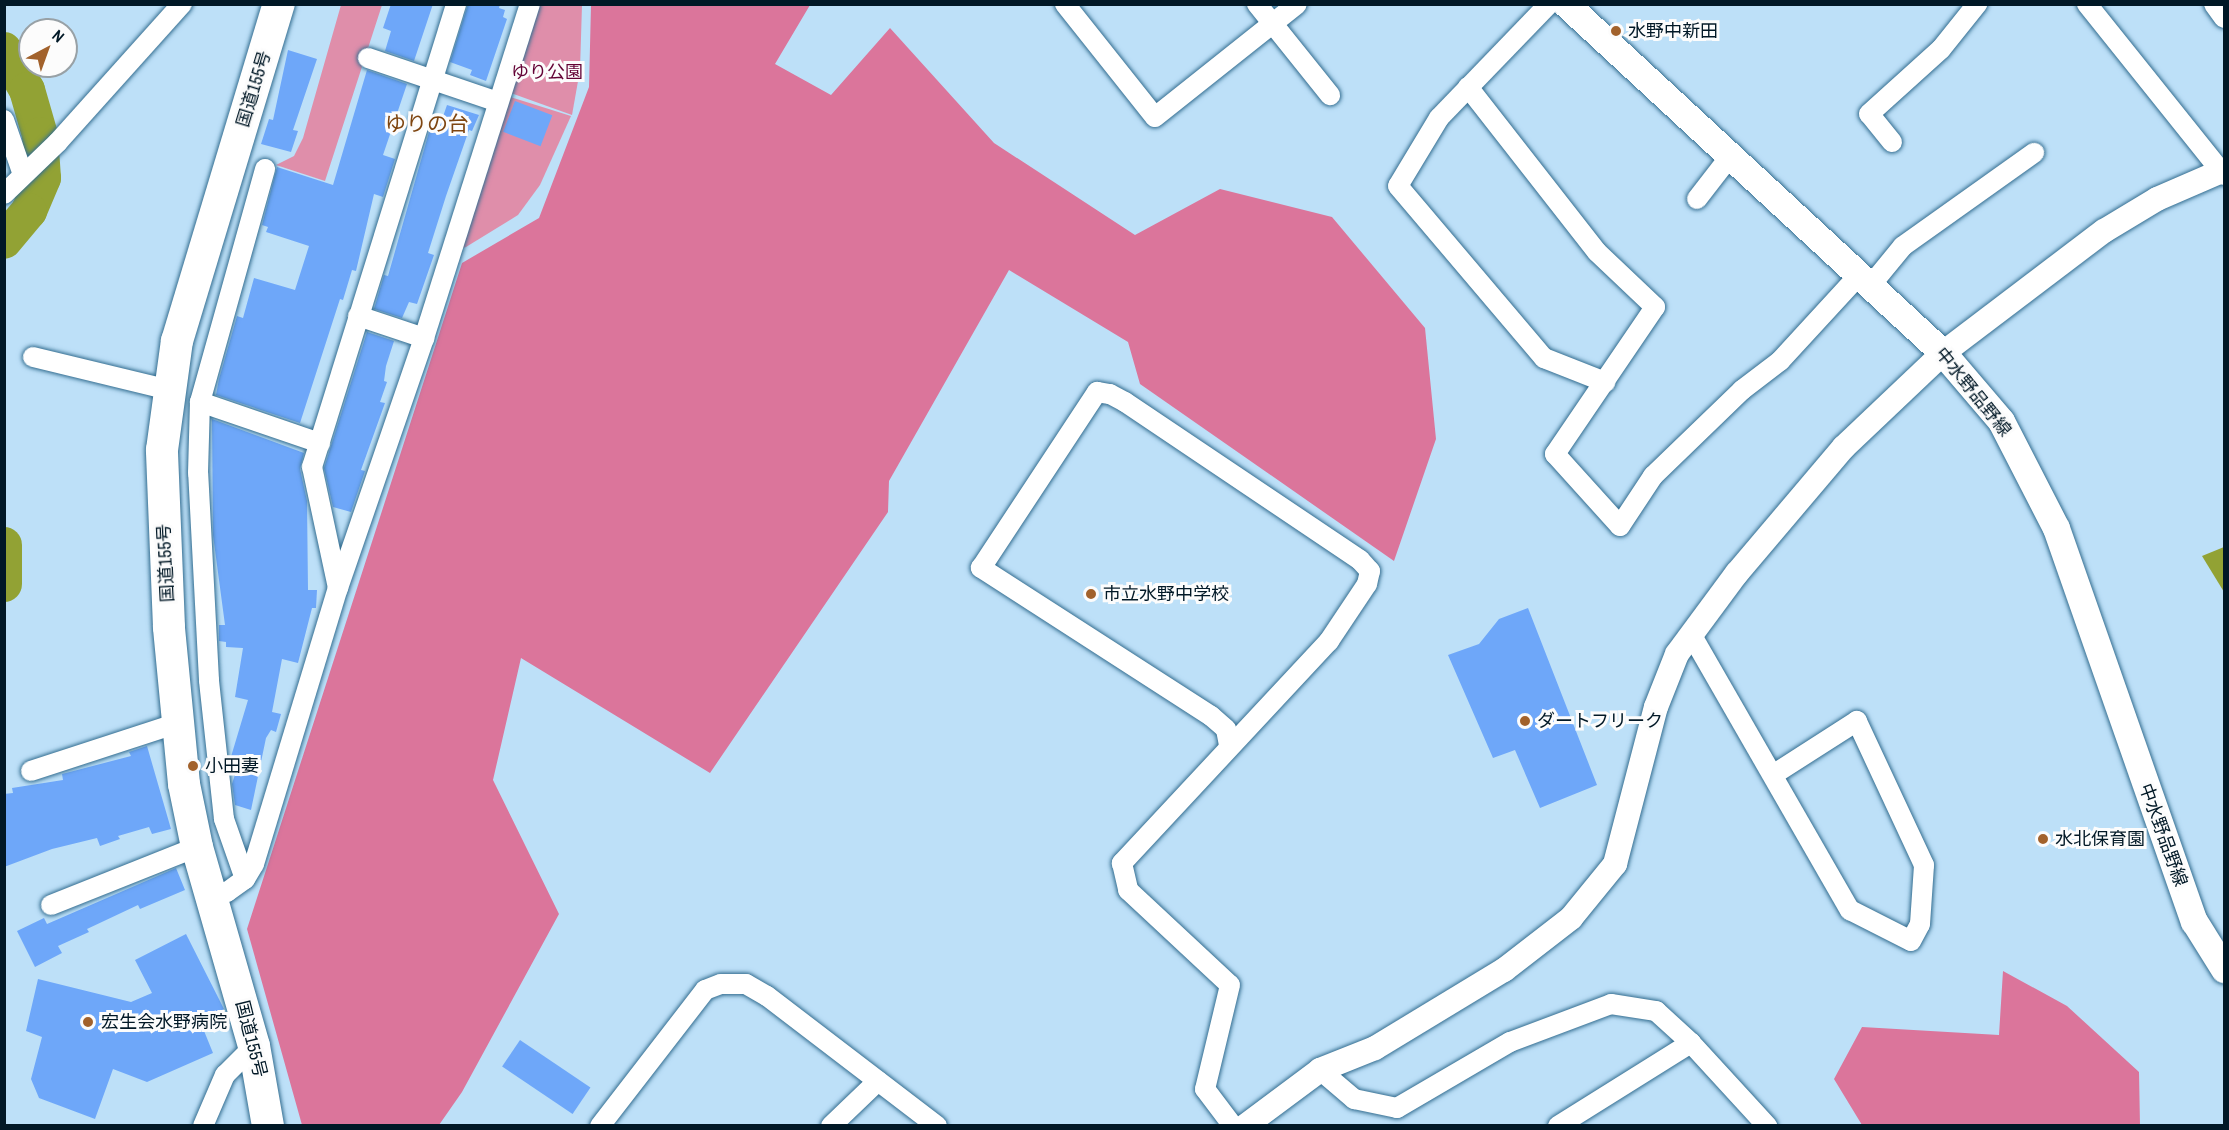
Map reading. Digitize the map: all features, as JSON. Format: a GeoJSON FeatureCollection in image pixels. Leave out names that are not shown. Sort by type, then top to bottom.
{"type":"FeatureCollection","features":[{"type":"Feature","properties":{"kind":"highway","name":"国道155号"},"geometry":{"type":"LineString","coordinates":[[268,1125],[254,1046],[197,847],[175,724],[162,462],[169,390],[188,302],[279,4]]}},
{"type":"Feature","properties":{"kind":"main road","name":"中水野品野線"},"geometry":{"type":"LineString","coordinates":[[1566,4],[1866,279],[1943,353],[2001,421],[2056,528],[2194,921],[2224,969]]}},
{"type":"Feature","properties":{"kind":"street"},"geometry":{"type":"LineString","coordinates":[[4,194],[58,142],[182,4]]}},
{"type":"Feature","properties":{"kind":"street"},"geometry":{"type":"LineString","coordinates":[[338,588],[315,492],[312,467],[456,4]]}},
{"type":"Feature","properties":{"kind":"street"},"geometry":{"type":"LineString","coordinates":[[210,892],[227,892],[245,879],[254,864],[338,588],[424,338],[530,4]]}},
{"type":"Feature","properties":{"kind":"street"},"geometry":{"type":"LineString","coordinates":[[1065,4],[1155,117],[1297,4]]}},
{"type":"Feature","properties":{"kind":"street"},"geometry":{"type":"LineString","coordinates":[[1257,4],[1330,95]]}},
{"type":"Feature","properties":{"kind":"street"},"geometry":{"type":"LineString","coordinates":[[1549,4],[1439,118],[1398,186],[1544,358],[1605,382]]}},
{"type":"Feature","properties":{"kind":"street"},"geometry":{"type":"LineString","coordinates":[[1892,142],[1869,114],[1941,49],[1977,4]]}},
{"type":"Feature","properties":{"kind":"street"},"geometry":{"type":"LineString","coordinates":[[2214,4],[2224,18]]}},
{"type":"Feature","properties":{"kind":"street"},"geometry":{"type":"LineString","coordinates":[[1245,1125],[1320,1070],[1375,1048],[1504,970],[1571,918],[1615,864],[1656,707],[1677,654],[1844,447],[1943,353],[2103,231],[2157,199],[2223,172],[2093,6]]}},
{"type":"Feature","properties":{"kind":"street"},"geometry":{"type":"LineString","coordinates":[[368,58],[498,102]]}},
{"type":"Feature","properties":{"kind":"street"},"geometry":{"type":"LineString","coordinates":[[1468,87],[1597,252],[1654,307],[1555,454],[1620,526],[1653,476],[1743,390],[1780,361],[1866,279],[1903,246],[2034,153]]}},
{"type":"Feature","properties":{"kind":"street"},"geometry":{"type":"LineString","coordinates":[[4,120],[26,172]]}},
{"type":"Feature","properties":{"kind":"street"},"geometry":{"type":"LineString","coordinates":[[1697,199],[1731,155]]}},
{"type":"Feature","properties":{"kind":"street"},"geometry":{"type":"LineString","coordinates":[[245,879],[224,819],[209,680],[198,473],[200,402],[265,169]]}},
{"type":"Feature","properties":{"kind":"street"},"geometry":{"type":"LineString","coordinates":[[358,316],[424,338]]}},
{"type":"Feature","properties":{"kind":"street"},"geometry":{"type":"LineString","coordinates":[[33,357],[169,390]]}},
{"type":"Feature","properties":{"kind":"street"},"geometry":{"type":"LineString","coordinates":[[1229,745],[1226,729],[1211,716],[981,568],[1097,392],[1110,394],[1125,402],[1360,560],[1370,571],[1367,584],[1329,641],[1243,736],[1229,745],[1122,863],[1128,890],[1230,985],[1205,1089],[1233,1125]]}},
{"type":"Feature","properties":{"kind":"street"},"geometry":{"type":"LineString","coordinates":[[200,402],[320,443]]}},
{"type":"Feature","properties":{"kind":"street"},"geometry":{"type":"LineString","coordinates":[[1691,634],[1850,910],[1911,940],[1920,924],[1924,865],[1857,721],[1774,774]]}},
{"type":"Feature","properties":{"kind":"street"},"geometry":{"type":"LineString","coordinates":[[31,771],[175,724]]}},
{"type":"Feature","properties":{"kind":"street"},"geometry":{"type":"LineString","coordinates":[[51,905],[197,847]]}},
{"type":"Feature","properties":{"kind":"street"},"geometry":{"type":"LineString","coordinates":[[600,1125],[690,1005],[705,990],[721,984],[746,984],[766,996],[937,1125]]}},
{"type":"Feature","properties":{"kind":"street"},"geometry":{"type":"LineString","coordinates":[[1320,1070],[1354,1099],[1397,1108],[1510,1042],[1611,1004],[1656,1011],[1691,1043],[1767,1125]]}},
{"type":"Feature","properties":{"kind":"street"},"geometry":{"type":"LineString","coordinates":[[1558,1125],[1691,1043]]}},
{"type":"Feature","properties":{"kind":"street"},"geometry":{"type":"LineString","coordinates":[[203,1125],[225,1075],[254,1046]]}},
{"type":"Feature","properties":{"kind":"street"},"geometry":{"type":"LineString","coordinates":[[831,1125],[878,1081]]}},
{"type":"Feature","properties":{"kind":"green space"},"geometry":{"type":"Polygon","coordinates":[[[341,5],[382,5],[325,181],[276,165],[294,156],[303,138],[341,5]]]}},
{"type":"Feature","properties":{"kind":"green space","name":"ゆり公園"},"geometry":{"type":"Polygon","coordinates":[[[531,5],[582,5],[580,70],[572,115],[508,92],[531,5]]]}},
{"type":"Feature","properties":{"kind":"green space"},"geometry":{"type":"Polygon","coordinates":[[[507,96],[571,116],[540,185],[518,215],[466,247],[442,255],[507,96]]]}},
{"type":"Feature","properties":{"kind":"shaded area"},"geometry":{"type":"Polygon","coordinates":[[[591,5],[810,5],[775,64],[831,95],[890,28],[994,143],[1135,235],[1220,189],[1332,217],[1425,328],[1436,439],[1394,561],[1140,384],[1128,342],[1009,270],[889,481],[888,512],[710,773],[521,658],[493,780],[559,914],[462,1092],[439,1125],[302,1125],[247,929],[462,263],[539,218],[589,87],[591,5]]]}},
{"type":"Feature","properties":{"kind":"shaded area"},"geometry":{"type":"Polygon","coordinates":[[[2224,547],[2224,592],[2202,556],[2224,547]]]}},
{"type":"Feature","properties":{"kind":"shaded area"},"geometry":{"type":"Polygon","coordinates":[[[2003,971],[2067,1006],[2139,1072],[2140,1125],[1862,1125],[1834,1079],[1862,1027],[1999,1035],[2003,971]]]}},
{"type":"Feature","properties":{"kind":"building"},"geometry":{"type":"Polygon","coordinates":[[[391,4],[433,4],[414,61],[385,51],[391,31],[383,28],[391,4]]]}},
{"type":"Feature","properties":{"kind":"building"},"geometry":{"type":"Polygon","coordinates":[[[468,4],[500,4],[499,8],[505,10],[503,17],[507,19],[486,81],[470,75],[472,70],[450,62],[468,4]]]}},
{"type":"Feature","properties":{"kind":"building"},"geometry":{"type":"Polygon","coordinates":[[[288,50],[317,59],[293,130],[298,131],[291,152],[261,144],[269,119],[273,120],[288,50]]]}},
{"type":"Feature","properties":{"kind":"building"},"geometry":{"type":"Polygon","coordinates":[[[367,70],[407,84],[383,155],[395,159],[383,197],[374,194],[356,271],[352,270],[343,300],[340,299],[300,423],[216,395],[219,379],[237,316],[243,318],[254,278],[295,290],[309,246],[266,232],[268,227],[262,225],[277,167],[333,185],[367,70]]]}},
{"type":"Feature","properties":{"kind":"building"},"geometry":{"type":"Polygon","coordinates":[[[515,101],[552,115],[541,146],[503,132],[515,101]]]}},
{"type":"Feature","properties":{"kind":"building"},"geometry":{"type":"Polygon","coordinates":[[[447,105],[479,115],[472,131],[469,130],[446,196],[428,253],[434,255],[417,304],[409,302],[402,318],[374,309],[384,275],[388,276],[431,125],[439,128],[447,105]]]}},
{"type":"Feature","properties":{"kind":"building"},"geometry":{"type":"Polygon","coordinates":[[[367,332],[394,341],[386,366],[384,381],[387,382],[380,402],[385,403],[361,470],[365,471],[351,512],[333,507],[324,468],[367,332]]]}},
{"type":"Feature","properties":{"kind":"building"},"geometry":{"type":"Polygon","coordinates":[[[212,419],[304,453],[300,469],[307,501],[308,590],[317,590],[316,608],[312,608],[298,663],[282,659],[272,712],[281,714],[276,732],[271,730],[266,738],[251,810],[235,805],[232,784],[239,762],[230,760],[248,700],[235,697],[243,648],[226,647],[226,642],[219,641],[219,625],[225,625],[213,535],[212,419]]]}},
{"type":"Feature","properties":{"kind":"building","name":"ダートフリーク"},"geometry":{"type":"Polygon","coordinates":[[[1528,608],[1597,785],[1540,808],[1515,750],[1493,758],[1448,655],[1479,644],[1499,619],[1528,608]]]}},
{"type":"Feature","properties":{"kind":"building"},"geometry":{"type":"Polygon","coordinates":[[[147,746],[171,829],[152,834],[149,827],[118,836],[120,839],[100,846],[97,838],[52,849],[4,867],[4,794],[13,793],[12,788],[63,780],[62,774],[131,756],[129,752],[147,746]]]}},
{"type":"Feature","properties":{"kind":"building"},"geometry":{"type":"Polygon","coordinates":[[[176,868],[185,890],[140,909],[138,905],[87,929],[89,932],[58,946],[62,953],[35,967],[17,931],[44,918],[47,924],[176,868]]]}},
{"type":"Feature","properties":{"kind":"building"},"geometry":{"type":"Polygon","coordinates":[[[186,934],[224,1009],[200,1021],[213,1053],[147,1082],[113,1069],[95,1119],[39,1098],[31,1079],[42,1037],[26,1031],[38,979],[131,1002],[152,993],[135,960],[186,934]]]}},
{"type":"Feature","properties":{"kind":"building"},"geometry":{"type":"Polygon","coordinates":[[[520,1040],[590,1088],[573,1114],[502,1067],[520,1040]]]}},
{"type":"Feature","properties":{"kind":"waterway"},"geometry":{"type":"LineString","coordinates":[[4,50],[27,90],[40,135],[43,178],[29,211],[4,241]]}},
{"type":"Feature","properties":{"kind":"waterway"},"geometry":{"type":"LineString","coordinates":[[4,545],[4,584]]}},
{"type":"Feature","properties":{"kind":"place","name":"水野中新田"},"geometry":{"type":"Point","coordinates":[1616,31]}},
{"type":"Feature","properties":{"kind":"place","name":"市立水野中学校"},"geometry":{"type":"Point","coordinates":[1091,594]}},
{"type":"Feature","properties":{"kind":"place","name":"ダートフリーク"},"geometry":{"type":"Point","coordinates":[1525,721]}},
{"type":"Feature","properties":{"kind":"place","name":"小田妻"},"geometry":{"type":"Point","coordinates":[193,766]}},
{"type":"Feature","properties":{"kind":"place","name":"水北保育園"},"geometry":{"type":"Point","coordinates":[2043,839]}},
{"type":"Feature","properties":{"kind":"place","name":"宏生会水野病院"},"geometry":{"type":"Point","coordinates":[88,1022]}},
{"type":"Feature","properties":{"kind":"district","name":"ゆりの台"},"geometry":{"type":"Point","coordinates":[427,124]}}]}
